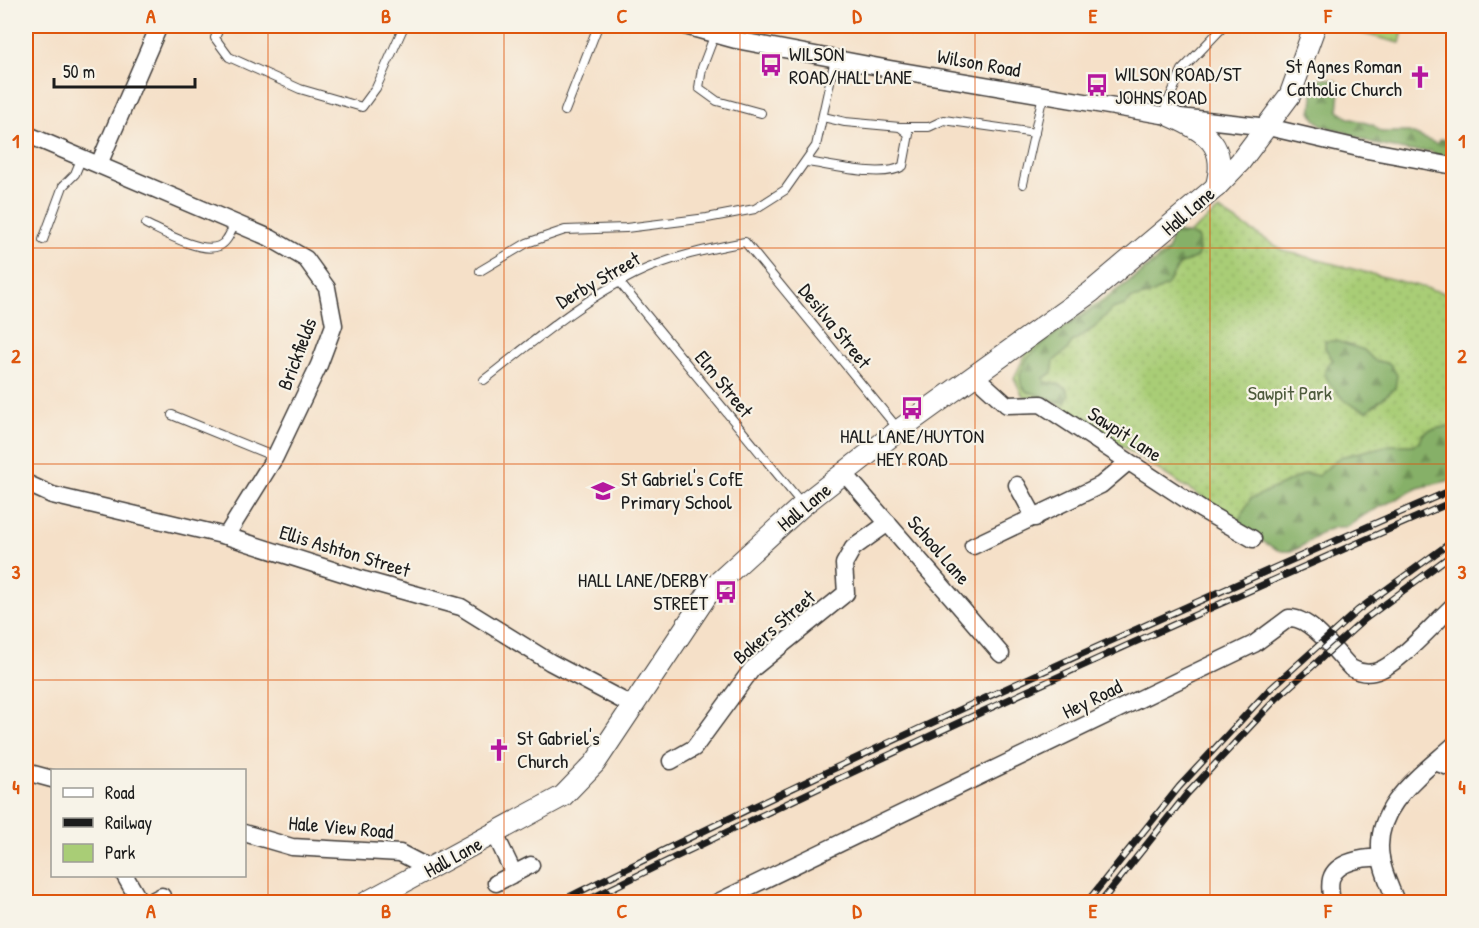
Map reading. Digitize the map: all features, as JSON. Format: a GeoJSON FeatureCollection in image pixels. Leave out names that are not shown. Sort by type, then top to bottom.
{"type":"FeatureCollection","features":[{"type":"Feature","properties":{"kind":"street"},"geometry":{"type":"LineString","coordinates":[[99,164],[159,26]]}},
{"type":"Feature","properties":{"kind":"street","name":"Wilson Road"},"geometry":{"type":"LineString","coordinates":[[685,26],[736,40],[835,59],[1166,115],[1268,127],[1367,150],[1454,166]]}},
{"type":"Feature","properties":{"kind":"street","name":"Hall Lane"},"geometry":{"type":"LineString","coordinates":[[367,903],[563,796],[595,763],[711,590],[803,506],[899,430],[1091,292],[1216,188],[1268,127],[1290,95],[1316,26]]}},
{"type":"Feature","properties":{"kind":"street"},"geometry":{"type":"LineString","coordinates":[[1166,115],[1194,126],[1207,135],[1216,148],[1220,161],[1220,174],[1216,188]]}},
{"type":"Feature","properties":{"kind":"street","name":"Brickfields"},"geometry":{"type":"LineString","coordinates":[[26,134],[270,238],[306,259],[327,288],[334,325],[319,365],[275,457],[226,536]]}},
{"type":"Feature","properties":{"kind":"street","name":"Sawpit Lane"},"geometry":{"type":"LineString","coordinates":[[974,375],[1007,405],[1041,404],[1202,510],[1253,539]]}},
{"type":"Feature","properties":{"kind":"street"},"geometry":{"type":"LineString","coordinates":[[973,546],[1101,485],[1128,462]]}},
{"type":"Feature","properties":{"kind":"street","name":"School Lane"},"geometry":{"type":"LineString","coordinates":[[845,474],[1001,654]]}},
{"type":"Feature","properties":{"kind":"street","name":"Ellis Ashton Street"},"geometry":{"type":"LineString","coordinates":[[26,483],[52,495],[226,536],[364,580],[461,607],[550,662],[633,706]]}},
{"type":"Feature","properties":{"kind":"street"},"geometry":{"type":"LineString","coordinates":[[1017,485],[1035,518]]}},
{"type":"Feature","properties":{"kind":"street","name":"Bakers Street"},"geometry":{"type":"LineString","coordinates":[[672,761],[694,748],[752,669],[846,593],[844,564],[853,548],[888,523]]}},
{"type":"Feature","properties":{"kind":"street","name":"Hey Road"},"geometry":{"type":"LineString","coordinates":[[718,903],[1254,644],[1289,618],[1295,618],[1308,624],[1351,668],[1366,673],[1376,672],[1398,658],[1454,605]]}},
{"type":"Feature","properties":{"kind":"street"},"geometry":{"type":"LineString","coordinates":[[1396,903],[1381,858],[1380,835],[1387,814],[1398,796],[1454,746]]}},
{"type":"Feature","properties":{"kind":"street"},"geometry":{"type":"LineString","coordinates":[[1436,762],[1454,769]]}},
{"type":"Feature","properties":{"kind":"street"},"geometry":{"type":"LineString","coordinates":[[26,772],[51,779]]}},
{"type":"Feature","properties":{"kind":"street","name":"Hale View Road"},"geometry":{"type":"LineString","coordinates":[[246,834],[292,847],[400,853],[431,869]]}},
{"type":"Feature","properties":{"kind":"street"},"geometry":{"type":"LineString","coordinates":[[495,834],[514,874]]}},
{"type":"Feature","properties":{"kind":"street"},"geometry":{"type":"LineString","coordinates":[[1332,903],[1330,886],[1332,876],[1341,867],[1368,857],[1381,858]]}},
{"type":"Feature","properties":{"kind":"street"},"geometry":{"type":"LineString","coordinates":[[496,883],[531,866]]}},
{"type":"Feature","properties":{"kind":"street"},"geometry":{"type":"LineString","coordinates":[[126,877],[140,903]]}},
{"type":"Feature","properties":{"kind":"lane"},"geometry":{"type":"LineString","coordinates":[[220,26],[215,38],[229,57],[300,89],[362,107],[376,88],[404,26]]}},
{"type":"Feature","properties":{"kind":"lane"},"geometry":{"type":"LineString","coordinates":[[565,111],[598,26]]}},
{"type":"Feature","properties":{"kind":"lane"},"geometry":{"type":"LineString","coordinates":[[1166,115],[1182,70],[1224,26]]}},
{"type":"Feature","properties":{"kind":"lane"},"geometry":{"type":"LineString","coordinates":[[715,34],[702,68],[699,88],[717,101],[761,113]]}},
{"type":"Feature","properties":{"kind":"lane"},"geometry":{"type":"LineString","coordinates":[[480,271],[527,243],[566,230],[626,228],[754,209],[785,190],[807,162],[816,146],[835,59]]}},
{"type":"Feature","properties":{"kind":"lane"},"geometry":{"type":"LineString","coordinates":[[1023,184],[1043,95]]}},
{"type":"Feature","properties":{"kind":"lane"},"geometry":{"type":"LineString","coordinates":[[823,117],[845,122],[900,127],[929,127],[944,120],[1035,133]]}},
{"type":"Feature","properties":{"kind":"lane"},"geometry":{"type":"LineString","coordinates":[[807,162],[879,171],[898,170],[903,166],[909,134],[900,127]]}},
{"type":"Feature","properties":{"kind":"lane"},"geometry":{"type":"LineString","coordinates":[[43,240],[63,186],[75,174],[82,157]]}},
{"type":"Feature","properties":{"kind":"lane"},"geometry":{"type":"LineString","coordinates":[[146,224],[208,249],[225,241],[235,223]]}},
{"type":"Feature","properties":{"kind":"lane","name":"Derby Street"},"geometry":{"type":"LineString","coordinates":[[484,380],[578,306],[636,273],[692,253],[745,242]]}},
{"type":"Feature","properties":{"kind":"lane","name":"Desilva Street"},"geometry":{"type":"LineString","coordinates":[[745,242],[899,430]]}},
{"type":"Feature","properties":{"kind":"lane","name":"Elm Street"},"geometry":{"type":"LineString","coordinates":[[620,282],[803,506]]}},
{"type":"Feature","properties":{"kind":"lane"},"geometry":{"type":"LineString","coordinates":[[172,415],[275,457]]}},
{"type":"Feature","properties":{"kind":"green space"},"geometry":{"type":"Polygon","coordinates":[[[1336,26],[1404,26],[1400,43],[1336,26]]]}},
{"type":"Feature","properties":{"kind":"green space"},"geometry":{"type":"Polygon","coordinates":[[[1318,79],[1337,81],[1340,91],[1338,111],[1349,118],[1373,125],[1381,132],[1409,132],[1437,144],[1441,139],[1453,138],[1453,166],[1430,151],[1410,151],[1373,144],[1343,131],[1323,126],[1311,112],[1314,86],[1318,79]]]}},
{"type":"Feature","properties":{"kind":"green space","name":"Sawpit Park"},"geometry":{"type":"Polygon","coordinates":[[[1219,210],[1284,251],[1453,295],[1453,469],[1280,546],[1058,404],[1023,396],[1014,378],[1027,351],[1125,284],[1219,210]]]}},
{"type":"Feature","properties":{"kind":"green space"},"geometry":{"type":"Polygon","coordinates":[[[1177,232],[1198,238],[1197,257],[1179,265],[1167,286],[1149,295],[1131,299],[1125,305],[1112,309],[1094,328],[1072,342],[1067,350],[1054,361],[1052,373],[1044,378],[1046,382],[1066,388],[1069,395],[1065,403],[1026,391],[1021,384],[1020,375],[1027,358],[1058,332],[1101,304],[1166,255],[1172,236],[1177,232]]]}},
{"type":"Feature","properties":{"kind":"green space"},"geometry":{"type":"Polygon","coordinates":[[[1325,341],[1336,341],[1364,350],[1374,360],[1390,364],[1397,375],[1395,388],[1367,411],[1345,401],[1326,375],[1326,367],[1333,360],[1325,348],[1325,341]]]}},
{"type":"Feature","properties":{"kind":"green space"},"geometry":{"type":"Polygon","coordinates":[[[1453,426],[1453,476],[1451,480],[1418,488],[1366,514],[1347,527],[1328,530],[1290,551],[1272,547],[1237,524],[1250,499],[1307,473],[1318,476],[1340,457],[1390,445],[1412,445],[1420,442],[1423,434],[1430,430],[1453,426]]]}},
{"type":"Feature","properties":{"kind":"railway"},"geometry":{"type":"LineString","coordinates":[[559,902],[892,741],[1228,588],[1454,489]]}},
{"type":"Feature","properties":{"kind":"railway"},"geometry":{"type":"LineString","coordinates":[[584,902],[799,797],[1016,696],[1454,501]]}},
{"type":"Feature","properties":{"kind":"railway"},"geometry":{"type":"LineString","coordinates":[[1087,902],[1179,787],[1268,691],[1358,610],[1454,540]]}},
{"type":"Feature","properties":{"kind":"railway"},"geometry":{"type":"LineString","coordinates":[[1101,902],[1187,794],[1276,699],[1365,619],[1454,553]]}},
{"type":"Feature","properties":{"kind":"place","name":"WILSON ROAD/HALL LANE"},"geometry":{"type":"Point","coordinates":[771,65]}},
{"type":"Feature","properties":{"kind":"place","name":"St Agnes Roman Catholic Church"},"geometry":{"type":"Point","coordinates":[1420,77]}},
{"type":"Feature","properties":{"kind":"place","name":"WILSON ROAD/ST JOHNS ROAD"},"geometry":{"type":"Point","coordinates":[1097,85]}},
{"type":"Feature","properties":{"kind":"place","name":"HALL LANE/HUYTON HEY ROAD"},"geometry":{"type":"Point","coordinates":[912,408]}},
{"type":"Feature","properties":{"kind":"place","name":"St Gabriel's CofE Primary School"},"geometry":{"type":"Point","coordinates":[603,491]}},
{"type":"Feature","properties":{"kind":"place","name":"HALL LANE/DERBY STREET"},"geometry":{"type":"Point","coordinates":[726,592]}},
{"type":"Feature","properties":{"kind":"place","name":"St Gabriel's Church"},"geometry":{"type":"Point","coordinates":[499,750]}}]}
